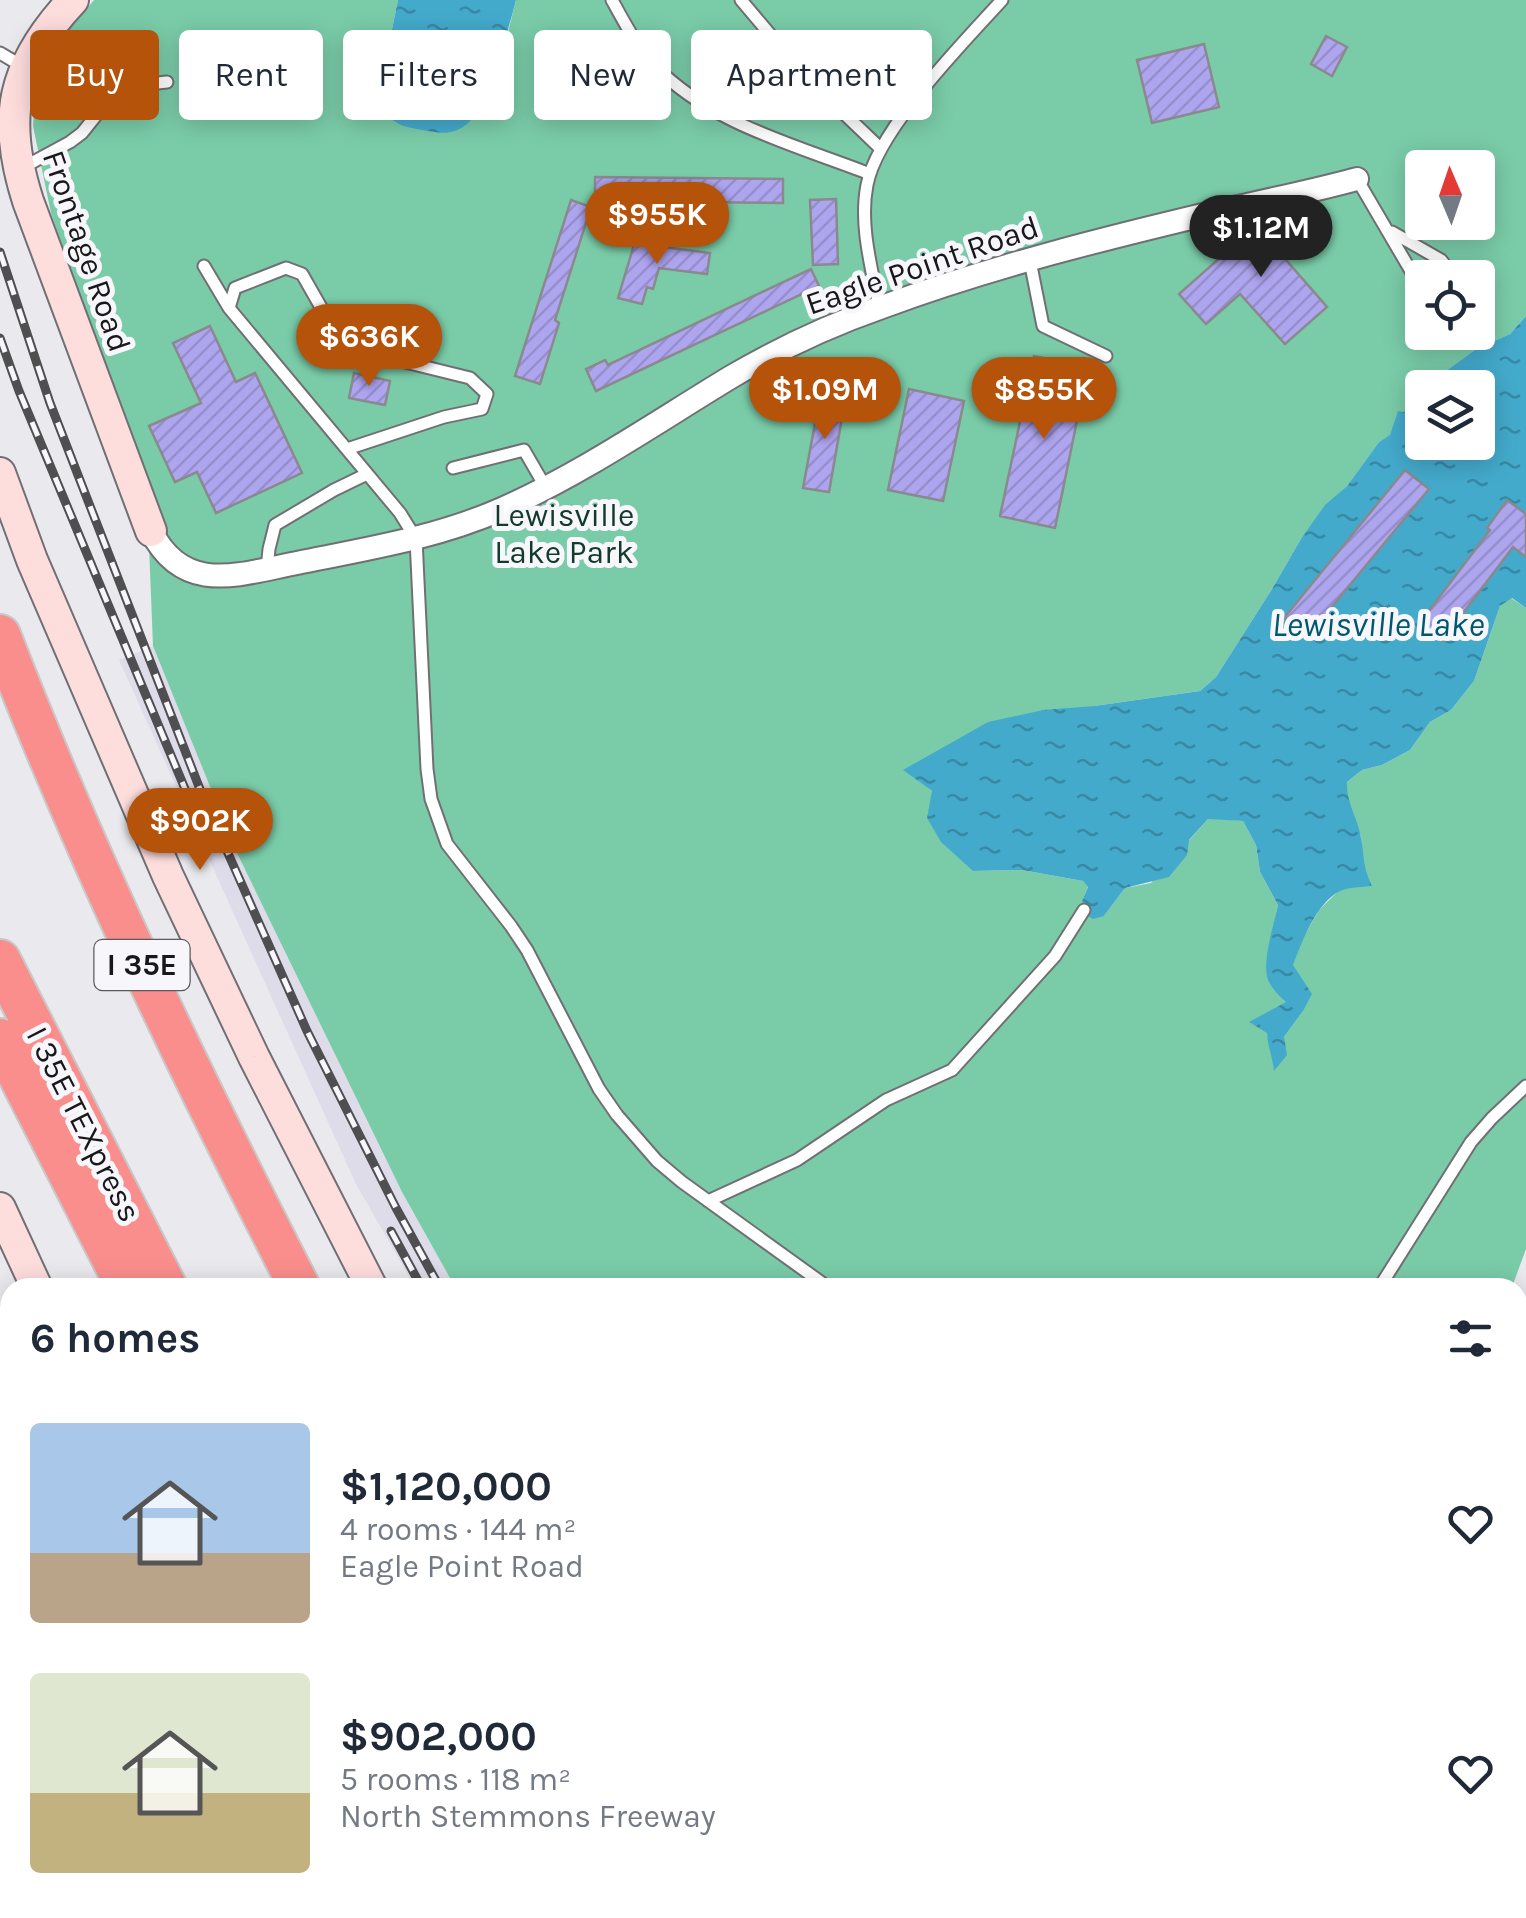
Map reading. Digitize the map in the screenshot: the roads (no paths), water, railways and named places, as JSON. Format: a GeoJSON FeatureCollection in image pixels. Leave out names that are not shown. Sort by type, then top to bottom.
{"type":"FeatureCollection","features":[{"type":"Feature","properties":{"kind":"highway","name":"I 35E"},"geometry":{"type":"LineString","coordinates":[[0,634],[55,770],[168,1021],[295,1278]]}},
{"type":"Feature","properties":{"kind":"highway","name":"I 35E TEXpress"},"geometry":{"type":"LineString","coordinates":[[0,960],[162,1278]]}},
{"type":"Feature","properties":{"kind":"highway"},"geometry":{"type":"LineString","coordinates":[[0,1039],[122,1278]]}},
{"type":"Feature","properties":{"kind":"main road","name":"Frontage Road"},"geometry":{"type":"LineString","coordinates":[[73,0],[42,36],[13,60],[20,82],[13,124],[19,169],[151,531]]}},
{"type":"Feature","properties":{"kind":"main road"},"geometry":{"type":"LineString","coordinates":[[0,473],[32,560],[168,876],[254,1057],[367,1278]]}},
{"type":"Feature","properties":{"kind":"main road"},"geometry":{"type":"LineString","coordinates":[[0,1208],[32,1278]]}},
{"type":"Feature","properties":{"kind":"street","name":"Eagle Point Road"},"geometry":{"type":"LineString","coordinates":[[151,531],[165,553],[189,572],[204,575],[247,573],[416,539],[500,510],[546,488],[760,361],[879,308],[1140,231],[1357,179]]}},
{"type":"Feature","properties":{"kind":"lane"},"geometry":{"type":"LineString","coordinates":[[612,0],[652,64],[700,104],[870,174]]}},
{"type":"Feature","properties":{"kind":"lane"},"geometry":{"type":"LineString","coordinates":[[741,0],[806,78],[881,149]]}},
{"type":"Feature","properties":{"kind":"lane"},"geometry":{"type":"LineString","coordinates":[[879,308],[865,206],[870,174],[881,149],[907,111],[1002,0]]}},
{"type":"Feature","properties":{"kind":"lane"},"geometry":{"type":"LineString","coordinates":[[19,169],[82,133],[114,93],[130,86],[167,82]]}},
{"type":"Feature","properties":{"kind":"lane"},"geometry":{"type":"LineString","coordinates":[[1357,179],[1405,260]]}},
{"type":"Feature","properties":{"kind":"lane"},"geometry":{"type":"LineString","coordinates":[[1388,230],[1441,260]]}},
{"type":"Feature","properties":{"kind":"lane"},"geometry":{"type":"LineString","coordinates":[[1030,261],[1043,326],[1106,356]]}},
{"type":"Feature","properties":{"kind":"lane"},"geometry":{"type":"LineString","coordinates":[[204,266],[230,308],[400,513],[416,539],[427,769],[431,800],[447,844],[527,950],[617,1116],[657,1162],[815,1278]]}},
{"type":"Feature","properties":{"kind":"lane"},"geometry":{"type":"LineString","coordinates":[[230,308],[235,288],[286,268],[302,274],[347,354],[401,361],[470,378],[486,394],[482,409],[444,417],[347,449]]}},
{"type":"Feature","properties":{"kind":"lane"},"geometry":{"type":"LineString","coordinates":[[453,468],[524,450],[546,488]]}},
{"type":"Feature","properties":{"kind":"lane"},"geometry":{"type":"LineString","coordinates":[[267,568],[275,524],[366,474]]}},
{"type":"Feature","properties":{"kind":"lane"},"geometry":{"type":"LineString","coordinates":[[708,1202],[797,1160],[886,1100],[952,1070],[1054,956],[1084,910]]}},
{"type":"Feature","properties":{"kind":"lane"},"geometry":{"type":"LineString","coordinates":[[1385,1278],[1470,1142],[1526,1086]]}},
{"type":"Feature","properties":{"kind":"water"},"geometry":{"type":"Polygon","coordinates":[[[398,0],[516,0],[507,30],[392,30],[398,0]]]}},
{"type":"Feature","properties":{"kind":"water"},"geometry":{"type":"Polygon","coordinates":[[[393,120],[470,120],[456,130],[440,133],[393,120]]]}},
{"type":"Feature","properties":{"kind":"water","name":"Lewisville Lake"},"geometry":{"type":"Polygon","coordinates":[[[1526,316],[1526,608],[1512,598],[1500,606],[1474,681],[1451,710],[1430,722],[1410,750],[1382,765],[1362,770],[1347,782],[1372,886],[1340,891],[1324,904],[1311,924],[1293,965],[1312,994],[1284,1037],[1287,1055],[1274,1071],[1267,1033],[1249,1022],[1286,1002],[1270,984],[1266,969],[1278,905],[1260,872],[1256,845],[1243,821],[1208,819],[1189,840],[1187,855],[1169,877],[1125,888],[1104,916],[1093,919],[1086,915],[1082,901],[1088,887],[1083,881],[1022,870],[973,871],[941,842],[927,818],[932,791],[903,770],[988,722],[1043,710],[1200,691],[1216,677],[1325,505],[1347,486],[1379,442],[1390,435],[1398,411],[1405,410],[1405,460],[1495,460],[1495,370],[1447,370],[1475,350],[1495,350],[1495,341],[1510,334],[1526,316]]]}},
{"type":"Feature","properties":{"kind":"railway"},"geometry":{"type":"LineString","coordinates":[[0,252],[50,403],[203,797],[307,1031],[434,1278]]}},
{"type":"Feature","properties":{"kind":"railway"},"geometry":{"type":"LineString","coordinates":[[0,338],[188,796]]}},
{"type":"Feature","properties":{"kind":"railway"},"geometry":{"type":"LineString","coordinates":[[391,1231],[417,1278]]}},
{"type":"Feature","properties":{"kind":"park label","name":"Lewisville Lake Park"},"geometry":{"type":"Point","coordinates":[564,534]}}]}
